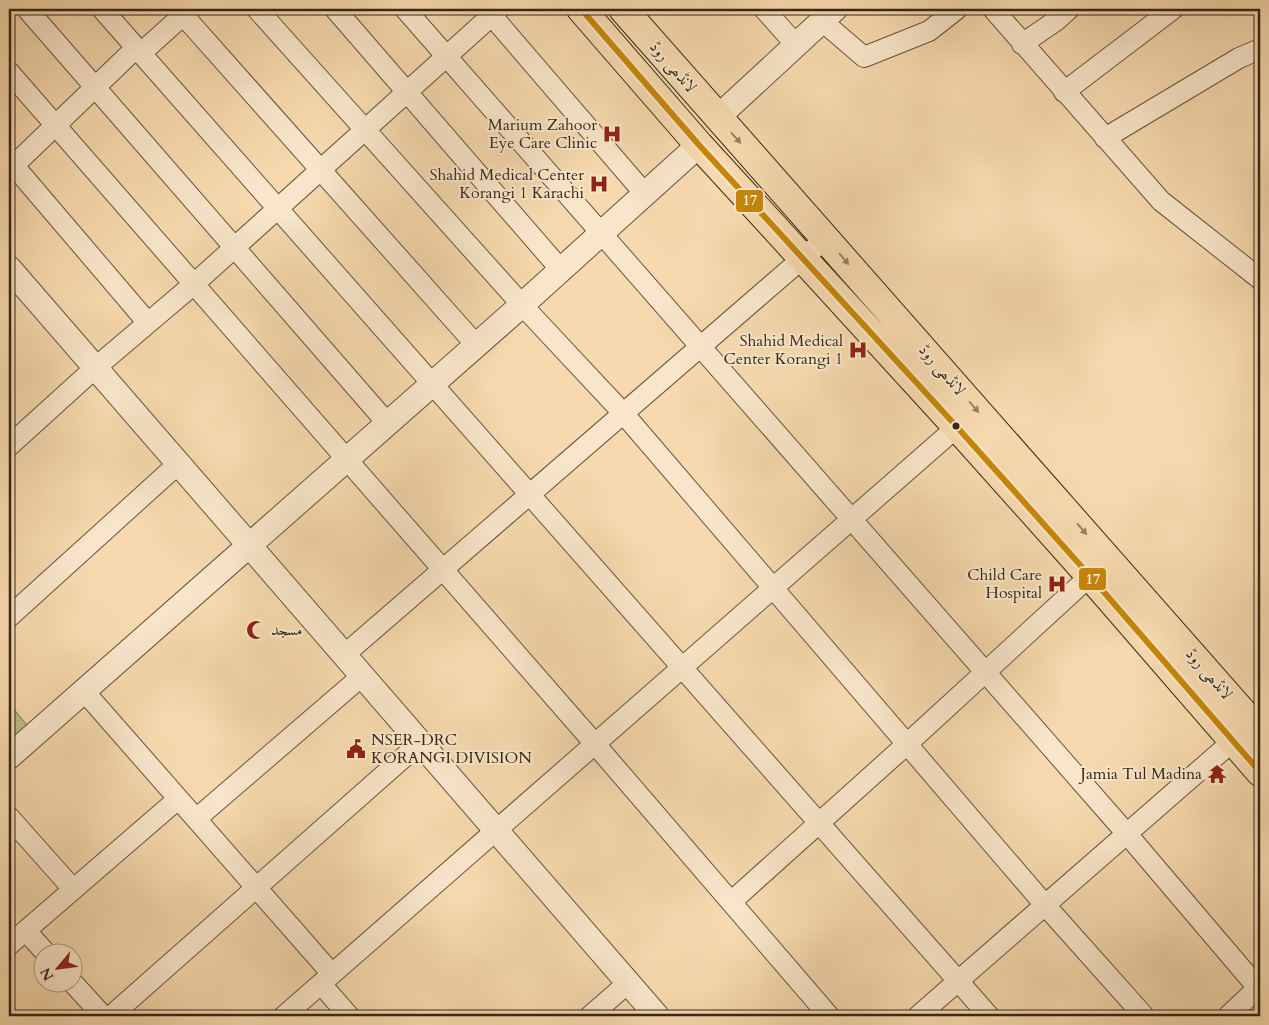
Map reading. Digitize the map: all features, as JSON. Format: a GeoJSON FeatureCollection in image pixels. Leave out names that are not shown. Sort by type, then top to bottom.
{"type":"FeatureCollection","features":[{"type":"Feature","properties":{"kind":"main road","name":"لانڈھی روڈ"},"geometry":{"type":"LineString","coordinates":[[582,9],[699,145],[957,427],[1090,576],[1260,772]]}},
{"type":"Feature","properties":{"kind":"main road","name":"لانڈھی روڈ"},"geometry":{"type":"LineString","coordinates":[[623,9],[1260,732]]}},
{"type":"Feature","properties":{"kind":"street"},"geometry":{"type":"LineString","coordinates":[[27,9],[236,246],[388,424]]}},
{"type":"Feature","properties":{"kind":"street"},"geometry":{"type":"LineString","coordinates":[[102,9],[989,1016]]}},
{"type":"Feature","properties":{"kind":"street"},"geometry":{"type":"LineString","coordinates":[[257,9],[522,305],[623,414],[1045,905],[1144,1016]]}},
{"type":"Feature","properties":{"kind":"street"},"geometry":{"type":"LineString","coordinates":[[336,9],[561,270]]}},
{"type":"Feature","properties":{"kind":"street"},"geometry":{"type":"LineString","coordinates":[[405,9],[852,518],[1259,987],[1228,1016]]}},
{"type":"Feature","properties":{"kind":"street"},"geometry":{"type":"LineString","coordinates":[[764,9],[796,45]]}},
{"type":"Feature","properties":{"kind":"street"},"geometry":{"type":"LineString","coordinates":[[718,117],[831,12],[864,57],[929,31],[957,9]]}},
{"type":"Feature","properties":{"kind":"street"},"geometry":{"type":"LineString","coordinates":[[993,9],[1161,201],[1260,279]]}},
{"type":"Feature","properties":{"kind":"street"},"geometry":{"type":"LineString","coordinates":[[1022,44],[1057,20],[1069,9]]}},
{"type":"Feature","properties":{"kind":"street"},"geometry":{"type":"LineString","coordinates":[[1064,92],[1173,9]]}},
{"type":"Feature","properties":{"kind":"street"},"geometry":{"type":"LineString","coordinates":[[9,446],[95,368],[194,284],[365,130],[447,56],[492,11],[645,194]]}},
{"type":"Feature","properties":{"kind":"street"},"geometry":{"type":"LineString","coordinates":[[148,323],[10,165],[56,126],[96,87],[187,12],[321,169],[477,346]]}},
{"type":"Feature","properties":{"kind":"street"},"geometry":{"type":"LineString","coordinates":[[1105,138],[1239,58],[1260,49]]}},
{"type":"Feature","properties":{"kind":"street"},"geometry":{"type":"LineString","coordinates":[[9,72],[595,744],[829,1016]]}},
{"type":"Feature","properties":{"kind":"street"},"geometry":{"type":"LineString","coordinates":[[9,757],[83,690],[477,346],[699,145]]}},
{"type":"Feature","properties":{"kind":"street"},"geometry":{"type":"LineString","coordinates":[[344,655],[826,238]]}},
{"type":"Feature","properties":{"kind":"street"},"geometry":{"type":"LineString","coordinates":[[9,268],[657,1016]]}},
{"type":"Feature","properties":{"kind":"street"},"geometry":{"type":"LineString","coordinates":[[284,1016],[957,427]]}},
{"type":"Feature","properties":{"kind":"street"},"geometry":{"type":"LineString","coordinates":[[9,617],[178,464]]}},
{"type":"Feature","properties":{"kind":"street"},"geometry":{"type":"LineString","coordinates":[[731,902],[1090,576]]}},
{"type":"Feature","properties":{"kind":"street"},"geometry":{"type":"LineString","coordinates":[[196,819],[362,676]]}},
{"type":"Feature","properties":{"kind":"street"},"geometry":{"type":"LineString","coordinates":[[83,690],[256,888],[326,979],[349,1016]]}},
{"type":"Feature","properties":{"kind":"street"},"geometry":{"type":"LineString","coordinates":[[918,1016],[1233,741]]}},
{"type":"Feature","properties":{"kind":"street"},"geometry":{"type":"LineString","coordinates":[[111,1016],[420,743]]}},
{"type":"Feature","properties":{"kind":"street"},"geometry":{"type":"LineString","coordinates":[[9,945],[178,798]]}},
{"type":"Feature","properties":{"kind":"street"},"geometry":{"type":"LineString","coordinates":[[9,817],[73,890]]}},
{"type":"Feature","properties":{"kind":"street"},"geometry":{"type":"LineString","coordinates":[[26,931],[36,942]]}},
{"type":"Feature","properties":{"kind":"street"},"geometry":{"type":"LineString","coordinates":[[590,1016],[628,983]]}},
{"type":"Feature","properties":{"kind":"street"},"geometry":{"type":"LineString","coordinates":[[81,992],[103,1016]]}},
{"type":"Feature","properties":{"kind":"green space"},"geometry":{"type":"Polygon","coordinates":[[[9,703],[34,734],[9,756],[9,703]]]}},
{"type":"Feature","properties":{"kind":"transit line","name":"17"},"geometry":{"type":"LineString","coordinates":[[581,9],[699,145],[957,427],[1090,576],[1260,772]]}},
{"type":"Feature","properties":{"kind":"place","name":"Marium Zahoor Eye Care Clinic"},"geometry":{"type":"Point","coordinates":[612,134]}},
{"type":"Feature","properties":{"kind":"place","name":"Shahid Medical Center Korangi 1 Karachi"},"geometry":{"type":"Point","coordinates":[599,184]}},
{"type":"Feature","properties":{"kind":"place","name":"Shahid Medical Center Korangi 1"},"geometry":{"type":"Point","coordinates":[858,350]}},
{"type":"Feature","properties":{"kind":"place","name":"Child Care Hospital"},"geometry":{"type":"Point","coordinates":[1057,584]}},
{"type":"Feature","properties":{"kind":"place","name":"مسجد"},"geometry":{"type":"Point","coordinates":[256,630]}},
{"type":"Feature","properties":{"kind":"place","name":"NSER-DRC KORANGI DIVISION"},"geometry":{"type":"Point","coordinates":[356,749]}},
{"type":"Feature","properties":{"kind":"place","name":"Jamia Tul Madina"},"geometry":{"type":"Point","coordinates":[1217,774]}}]}
